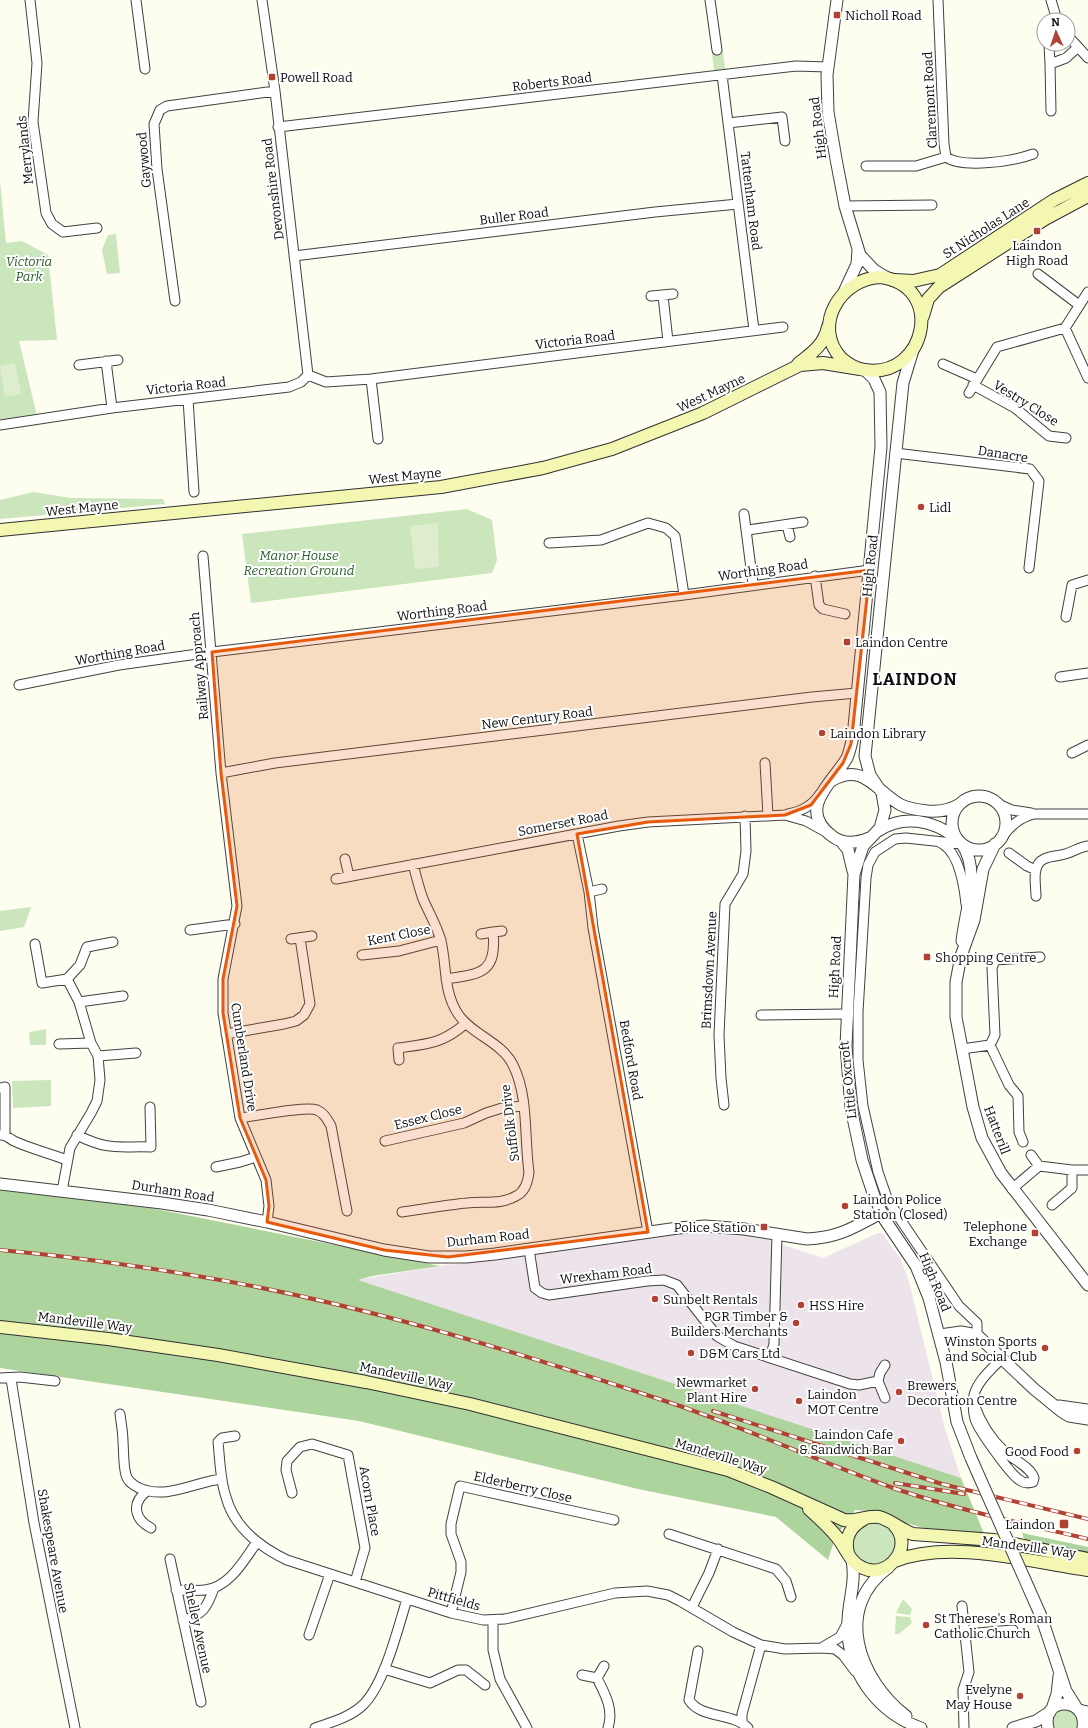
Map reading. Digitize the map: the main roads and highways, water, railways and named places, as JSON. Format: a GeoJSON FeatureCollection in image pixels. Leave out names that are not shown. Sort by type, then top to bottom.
{"type":"FeatureCollection","features":[{"type":"Feature","properties":{"kind":"main road","name":"St Nicholas Lane"},"geometry":{"type":"LineString","coordinates":[[892,279],[913,281],[940,275],[1054,200],[1088,182]]}},
{"type":"Feature","properties":{"kind":"main road","name":"St Nicholas Lane"},"geometry":{"type":"LineString","coordinates":[[922,322],[928,299],[939,287],[1045,219],[1088,196]]}},
{"type":"Feature","properties":{"kind":"main road"},"geometry":{"type":"LineString","coordinates":[[872,278],[892,279],[911,291],[917,300],[922,322],[919,336],[914,347],[902,362],[893,367],[878,371],[863,370],[852,366],[838,354],[831,342],[828,328],[832,310],[842,294],[850,287],[872,278]]}},
{"type":"Feature","properties":{"kind":"main road","name":"West Mayne"},"geometry":{"type":"LineString","coordinates":[[0,530],[434,487],[517,474],[589,456],[662,430],[710,410],[792,368],[819,347],[828,328]]}},
{"type":"Feature","properties":{"kind":"main road","name":"West Mayne"},"geometry":{"type":"LineString","coordinates":[[792,368],[810,363],[823,363],[863,370]]}},
{"type":"Feature","properties":{"kind":"main road","name":"Mandeville Way"},"geometry":{"type":"LineString","coordinates":[[0,1327],[108,1339],[218,1354],[433,1396],[706,1464],[752,1479],[841,1519],[851,1520],[875,1517],[892,1523],[913,1534],[994,1540],[1088,1559]]}},
{"type":"Feature","properties":{"kind":"main road","name":"Mandeville Way"},"geometry":{"type":"LineString","coordinates":[[795,1499],[826,1525],[838,1538],[850,1557],[863,1569],[878,1571],[892,1563],[914,1554],[944,1551],[994,1556],[1088,1570]]}},
{"type":"Feature","properties":{"kind":"main road"},"geometry":{"type":"LineString","coordinates":[[850,1557],[847,1542],[848,1536],[854,1526],[864,1519]]}},
{"type":"Feature","properties":{"kind":"main road"},"geometry":{"type":"LineString","coordinates":[[892,1523],[899,1530],[901,1541],[900,1551],[892,1563]]}},
{"type":"Feature","properties":{"kind":"railway"},"geometry":{"type":"LineString","coordinates":[[0,1250],[99,1261],[197,1276],[315,1299],[373,1313],[547,1363],[692,1410],[920,1497],[1088,1539]]}},
{"type":"Feature","properties":{"kind":"railway"},"geometry":{"type":"LineString","coordinates":[[713,1411],[942,1484],[1088,1519]]}},
{"type":"Feature","properties":{"kind":"railway"},"geometry":{"type":"LineString","coordinates":[[895,1483],[964,1494]]}},
{"type":"Feature","properties":{"kind":"place","name":"Nicholl Road"},"geometry":{"type":"Point","coordinates":[837,15]}},
{"type":"Feature","properties":{"kind":"place","name":"Powell Road"},"geometry":{"type":"Point","coordinates":[272,77]}},
{"type":"Feature","properties":{"kind":"place","name":"Laindon High Road"},"geometry":{"type":"Point","coordinates":[1037,231]}},
{"type":"Feature","properties":{"kind":"place","name":"Lidl"},"geometry":{"type":"Point","coordinates":[921,507]}},
{"type":"Feature","properties":{"kind":"place","name":"Laindon Centre"},"geometry":{"type":"Point","coordinates":[847,642]}},
{"type":"Feature","properties":{"kind":"place","name":"Laindon Library"},"geometry":{"type":"Point","coordinates":[822,733]}},
{"type":"Feature","properties":{"kind":"place","name":"Shopping Centre"},"geometry":{"type":"Point","coordinates":[927,957]}},
{"type":"Feature","properties":{"kind":"place","name":"Laindon Police Station (Closed)"},"geometry":{"type":"Point","coordinates":[845,1206]}},
{"type":"Feature","properties":{"kind":"place","name":"Police Station"},"geometry":{"type":"Point","coordinates":[764,1227]}},
{"type":"Feature","properties":{"kind":"place","name":"Telephone Exchange"},"geometry":{"type":"Point","coordinates":[1035,1233]}},
{"type":"Feature","properties":{"kind":"place","name":"Sunbelt Rentals"},"geometry":{"type":"Point","coordinates":[655,1299]}},
{"type":"Feature","properties":{"kind":"place","name":"HSS Hire"},"geometry":{"type":"Point","coordinates":[801,1305]}},
{"type":"Feature","properties":{"kind":"place","name":"PGR Timber & Builders Merchants"},"geometry":{"type":"Point","coordinates":[796,1323]}},
{"type":"Feature","properties":{"kind":"place","name":"Winston Sports and Social Club"},"geometry":{"type":"Point","coordinates":[1045,1348]}},
{"type":"Feature","properties":{"kind":"place","name":"D&M Cars Ltd"},"geometry":{"type":"Point","coordinates":[691,1353]}},
{"type":"Feature","properties":{"kind":"place","name":"Newmarket Plant Hire"},"geometry":{"type":"Point","coordinates":[755,1389]}},
{"type":"Feature","properties":{"kind":"place","name":"Brewers Decoration Centre"},"geometry":{"type":"Point","coordinates":[899,1392]}},
{"type":"Feature","properties":{"kind":"place","name":"Laindon MOT Centre"},"geometry":{"type":"Point","coordinates":[799,1401]}},
{"type":"Feature","properties":{"kind":"place","name":"Laindon Cafe & Sandwich Bar"},"geometry":{"type":"Point","coordinates":[901,1441]}},
{"type":"Feature","properties":{"kind":"place","name":"Good Food"},"geometry":{"type":"Point","coordinates":[1077,1451]}},
{"type":"Feature","properties":{"kind":"place","name":"Laindon"},"geometry":{"type":"Point","coordinates":[1064,1524]}},
{"type":"Feature","properties":{"kind":"place","name":"St Therese's Roman Catholic Church"},"geometry":{"type":"Point","coordinates":[926,1625]}},
{"type":"Feature","properties":{"kind":"place","name":"Evelyne May House"},"geometry":{"type":"Point","coordinates":[1020,1696]}},
{"type":"Feature","properties":{"kind":"district","name":"LAINDON"},"geometry":{"type":"Point","coordinates":[915,679]}},
{"type":"Feature","properties":{"kind":"park label","name":"Victoria Park"},"geometry":{"type":"Point","coordinates":[29,268]}},
{"type":"Feature","properties":{"kind":"park label","name":"Manor House Recreation Ground"},"geometry":{"type":"Point","coordinates":[299,562]}}]}
